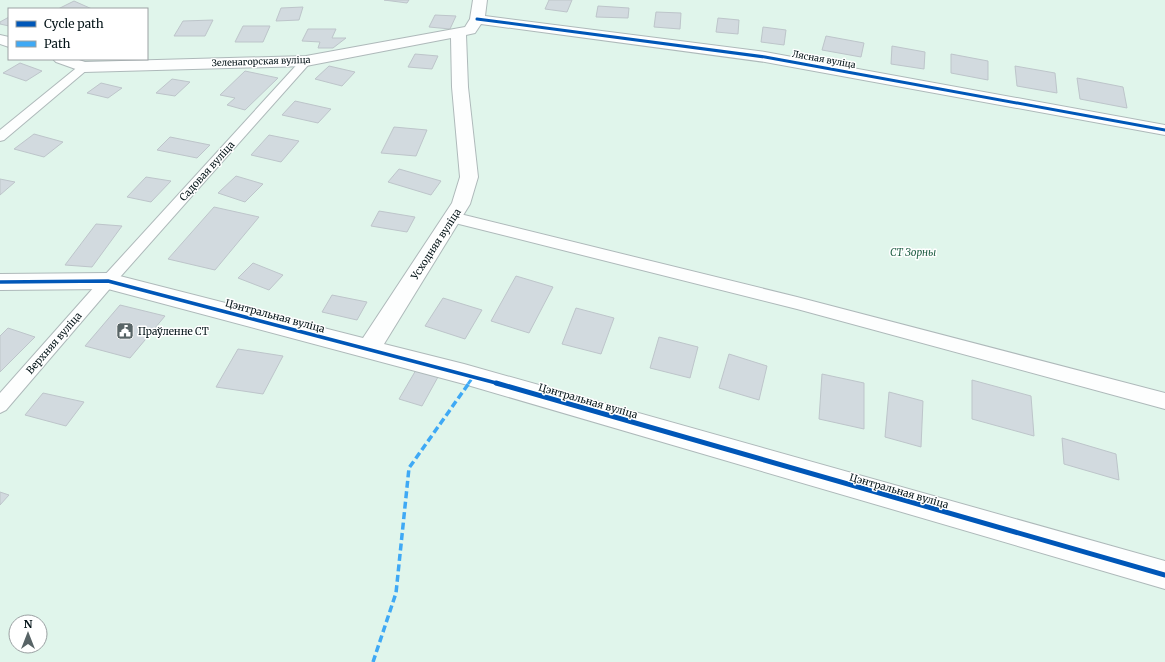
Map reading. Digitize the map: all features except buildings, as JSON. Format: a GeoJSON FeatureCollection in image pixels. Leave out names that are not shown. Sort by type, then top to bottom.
{"type":"FeatureCollection","features":[{"type":"Feature","properties":{"kind":"street"},"geometry":{"type":"LineString","coordinates":[[477,19],[480,0]]}},
{"type":"Feature","properties":{"kind":"street","name":"Зеленагорская вуліца"},"geometry":{"type":"LineString","coordinates":[[64,60],[84,66],[306,61],[458,33],[470,30],[477,19]]}},
{"type":"Feature","properties":{"kind":"street","name":"Лясная вуліца"},"geometry":{"type":"LineString","coordinates":[[477,19],[765,57],[1165,130]]}},
{"type":"Feature","properties":{"kind":"street","name":"Усходняя вуліца"},"geometry":{"type":"LineString","coordinates":[[369,348],[461,204],[469,177],[460,87],[458,33]]}},
{"type":"Feature","properties":{"kind":"street","name":"Цэнтральная вуліца"},"geometry":{"type":"LineString","coordinates":[[0,282],[108,281],[473,376],[1165,575]]}},
{"type":"Feature","properties":{"kind":"lane","name":"Садовая вуліца"},"geometry":{"type":"LineString","coordinates":[[108,281],[306,61]]}},
{"type":"Feature","properties":{"kind":"lane"},"geometry":{"type":"LineString","coordinates":[[0,137],[84,66]]}},
{"type":"Feature","properties":{"kind":"lane"},"geometry":{"type":"LineString","coordinates":[[452,217],[797,303],[1165,401]]}},
{"type":"Feature","properties":{"kind":"lane","name":"Верхняя вуліца"},"geometry":{"type":"LineString","coordinates":[[0,405],[108,281]]}},
{"type":"Feature","properties":{"kind":"green space","name":"СТ Зорны"},"geometry":{"type":"Polygon","coordinates":[[[0,0],[1165,0],[1165,662],[0,662],[0,0]]]}},
{"type":"Feature","properties":{"kind":"marked path"},"geometry":{"type":"LineString","coordinates":[[373,662],[396,593],[409,468],[473,377]]}},
{"type":"Feature","properties":{"kind":"cycle path"},"geometry":{"type":"LineString","coordinates":[[477,19],[765,57],[1165,130]]}},
{"type":"Feature","properties":{"kind":"cycle path"},"geometry":{"type":"LineString","coordinates":[[0,282],[108,281],[464,374],[1165,575]]}},
{"type":"Feature","properties":{"kind":"place","name":"Праўленне СТ"},"geometry":{"type":"Point","coordinates":[125,331]}}]}
